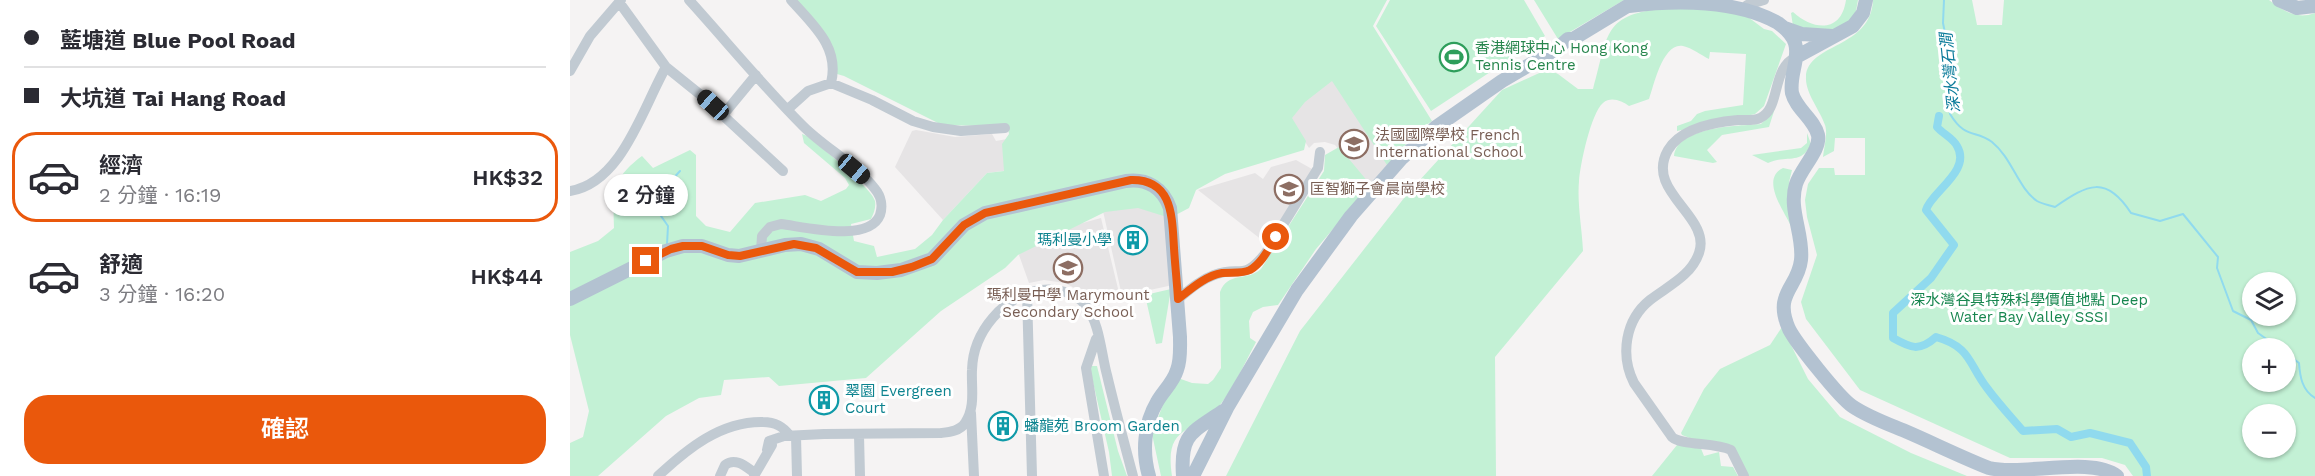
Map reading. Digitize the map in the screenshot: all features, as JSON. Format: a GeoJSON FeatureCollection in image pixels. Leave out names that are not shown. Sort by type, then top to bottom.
{"type":"FeatureCollection","features":[{"type":"Feature","properties":{"kind":"main road"},"geometry":{"type":"LineString","coordinates":[[1193,476],[1227,408],[1297,290],[1351,216],[1402,158],[1436,127],[1479,97],[1558,48],[1568,39],[1573,39],[1633,3],[1715,0],[1747,5],[1768,16],[1798,37],[1833,36]]}},
{"type":"Feature","properties":{"kind":"main road"},"geometry":{"type":"LineString","coordinates":[[1796,57],[1833,36],[1849,30],[1863,13],[1866,0]]}},
{"type":"Feature","properties":{"kind":"main road"},"geometry":{"type":"LineString","coordinates":[[2279,0],[2297,8],[2315,6]]}},
{"type":"Feature","properties":{"kind":"main road"},"geometry":{"type":"LineString","coordinates":[[1798,37],[1792,75],[1792,92],[1817,132],[1818,140],[1816,150],[1804,165],[1795,188],[1794,203],[1801,243],[1801,260],[1798,272],[1786,293],[1784,309],[1791,332],[1839,394],[1857,410],[1984,466],[2006,470],[2095,468],[2106,470],[2117,476]]}},
{"type":"Feature","properties":{"kind":"main road"},"geometry":{"type":"LineString","coordinates":[[570,299],[677,247],[702,246],[733,256],[801,244],[819,249],[857,272],[877,273],[901,270],[932,259],[964,225],[985,213],[1115,183],[1139,180],[1150,183],[1160,191],[1170,208],[1178,299],[1179,360],[1175,376],[1156,403],[1150,417],[1145,445],[1149,476]]}},
{"type":"Feature","properties":{"kind":"main road"},"geometry":{"type":"LineString","coordinates":[[1183,476],[1184,444],[1194,431],[1227,408]]}},
{"type":"Feature","properties":{"kind":"main road"},"geometry":{"type":"LineString","coordinates":[[1194,431],[1206,432],[1210,439]]}},
{"type":"Feature","properties":{"kind":"street"},"geometry":{"type":"LineString","coordinates":[[689,0],[804,127],[875,189],[880,196],[881,211],[873,224],[858,230],[827,230],[774,225],[762,236],[761,251]]}},
{"type":"Feature","properties":{"kind":"street"},"geometry":{"type":"LineString","coordinates":[[791,0],[830,48],[834,70],[831,83]]}},
{"type":"Feature","properties":{"kind":"street"},"geometry":{"type":"LineString","coordinates":[[1747,5],[1764,0]]}},
{"type":"Feature","properties":{"kind":"street"},"geometry":{"type":"LineString","coordinates":[[570,70],[590,36],[620,1],[666,68],[684,80],[783,171]]}},
{"type":"Feature","properties":{"kind":"street"},"geometry":{"type":"LineString","coordinates":[[1744,476],[1731,450],[1703,443],[1676,440],[1634,383],[1625,347],[1628,334],[1639,312],[1652,298],[1686,273],[1700,249],[1698,230],[1666,183],[1664,171],[1666,154],[1677,140],[1693,130],[1722,122],[1762,118],[1767,113],[1783,67],[1796,57]]}},
{"type":"Feature","properties":{"kind":"street"},"geometry":{"type":"LineString","coordinates":[[570,191],[592,183],[616,160],[666,68]]}},
{"type":"Feature","properties":{"kind":"street"},"geometry":{"type":"LineString","coordinates":[[723,115],[756,75]]}},
{"type":"Feature","properties":{"kind":"street"},"geometry":{"type":"LineString","coordinates":[[788,109],[808,91],[831,83],[872,100],[913,121],[933,127],[961,131],[1005,128]]}},
{"type":"Feature","properties":{"kind":"street"},"geometry":{"type":"LineString","coordinates":[[1178,299],[1215,274],[1248,271],[1257,264],[1318,168],[1320,152]]}},
{"type":"Feature","properties":{"kind":"street"},"geometry":{"type":"LineString","coordinates":[[974,476],[970,412],[972,368],[978,339],[1001,309],[1015,300],[1028,293],[1057,290],[1075,296],[1086,305],[1097,332],[1133,476]]}},
{"type":"Feature","properties":{"kind":"street"},"geometry":{"type":"LineString","coordinates":[[1028,293],[1032,476]]}},
{"type":"Feature","properties":{"kind":"street"},"geometry":{"type":"LineString","coordinates":[[1015,300],[1023,309],[1029,322]]}},
{"type":"Feature","properties":{"kind":"street"},"geometry":{"type":"LineString","coordinates":[[1097,332],[1093,354],[1087,363],[1086,371],[1104,476]]}},
{"type":"Feature","properties":{"kind":"street"},"geometry":{"type":"LineString","coordinates":[[1086,371],[1089,363],[1103,359]]}},
{"type":"Feature","properties":{"kind":"street"},"geometry":{"type":"LineString","coordinates":[[720,476],[725,465],[734,461],[755,475],[769,441],[793,436],[831,435],[843,432],[859,435],[941,433],[953,431],[964,424],[970,412]]}},
{"type":"Feature","properties":{"kind":"street"},"geometry":{"type":"LineString","coordinates":[[658,476],[679,456],[715,433],[731,425],[746,422],[779,424],[793,436],[797,476]]}},
{"type":"Feature","properties":{"kind":"street"},"geometry":{"type":"LineString","coordinates":[[964,424],[973,436]]}},
{"type":"Feature","properties":{"kind":"street"},"geometry":{"type":"LineString","coordinates":[[859,435],[860,476]]}},
{"type":"Feature","properties":{"kind":"shaded area"},"geometry":{"type":"Polygon","coordinates":[[[1331,65],[1391,164],[1369,185],[1335,145],[1325,142],[1314,143],[1309,148],[1288,115],[1331,65]]]}},
{"type":"Feature","properties":{"kind":"shaded area"},"geometry":{"type":"Polygon","coordinates":[[[912,131],[955,137],[992,134],[996,141],[1007,139],[1010,170],[987,173],[943,220],[895,167],[912,131]]]}},
{"type":"Feature","properties":{"kind":"shaded area"},"geometry":{"type":"Polygon","coordinates":[[[1296,160],[1312,169],[1294,200],[1276,188],[1293,201],[1267,244],[1198,190],[1255,173],[1263,179],[1271,167],[1296,160]]]}},
{"type":"Feature","properties":{"kind":"shaded area"},"geometry":{"type":"Polygon","coordinates":[[[1128,206],[1163,206],[1173,285],[1122,296],[1103,211],[1128,206]]]}},
{"type":"Feature","properties":{"kind":"shaded area","name":"瑪利曼中學 Marymount Secondary School"},"geometry":{"type":"Polygon","coordinates":[[[1101,218],[1120,297],[1092,303],[1084,293],[1065,283],[1044,280],[1029,283],[1019,255],[1026,244],[1046,233],[1101,218]]]}},
{"type":"Feature","properties":{"kind":"green space"},"geometry":{"type":"Polygon","coordinates":[[[796,0],[1387,0],[1373,26],[1432,121],[1418,131],[1387,165],[1332,81],[1305,102],[1292,118],[1306,141],[1304,150],[1225,174],[1196,190],[1189,208],[1170,218],[1138,208],[1105,212],[1018,255],[1005,268],[941,311],[866,378],[779,386],[769,377],[724,380],[721,395],[699,398],[666,416],[598,476],[570,476],[570,443],[583,437],[589,411],[570,335],[570,252],[598,241],[614,228],[614,196],[619,180],[624,172],[642,156],[653,168],[690,150],[696,155],[696,216],[706,226],[730,232],[755,203],[805,195],[821,201],[846,189],[849,185],[845,178],[804,143],[802,134],[807,136],[844,167],[872,195],[875,206],[871,219],[851,224],[854,241],[874,246],[877,257],[915,249],[932,235],[987,173],[1004,171],[1002,144],[1009,134],[1007,124],[942,125],[837,74],[836,62],[829,42],[818,25],[796,0]]]}},
{"type":"Feature","properties":{"kind":"green space","name":"香港網球中心 Hong Kong Tennis Centre"},"geometry":{"type":"Polygon","coordinates":[[[1390,0],[1524,0],[1545,36],[1431,111],[1376,26],[1390,0]]]}},
{"type":"Feature","properties":{"kind":"green space"},"geometry":{"type":"Polygon","coordinates":[[[1534,0],[1624,0],[1558,39],[1534,0]]]}},
{"type":"Feature","properties":{"kind":"green space"},"geometry":{"type":"Polygon","coordinates":[[[1846,0],[1858,0],[1856,11],[1848,25],[1827,34],[1793,26],[1791,13],[1793,12],[1817,25],[1825,26],[1832,23],[1843,11],[1846,0]]]}},
{"type":"Feature","properties":{"kind":"green space","name":"深水灣谷具特殊科學價值地點 Deep Water Bay Valley SSSI"},"geometry":{"type":"Polygon","coordinates":[[[1873,0],[1972,0],[1977,25],[2002,25],[2004,0],[2269,0],[2296,15],[2315,13],[2315,476],[2133,476],[2125,465],[2102,458],[2010,458],[1860,390],[1806,319],[1801,302],[1817,255],[1807,217],[1805,200],[1808,184],[1819,168],[1834,168],[1835,175],[1865,175],[1865,138],[1835,138],[1834,151],[1823,157],[1826,129],[1808,89],[1806,77],[1809,66],[1817,58],[1862,28],[1870,16],[1873,0]]]}},
{"type":"Feature","properties":{"kind":"green space"},"geometry":{"type":"Polygon","coordinates":[[[1668,8],[1707,9],[1744,14],[1764,29],[1772,31],[1786,44],[1764,106],[1755,114],[1677,131],[1677,126],[1691,121],[1697,114],[1743,105],[1746,54],[1710,52],[1709,59],[1683,46],[1676,47],[1665,57],[1649,99],[1629,106],[1613,100],[1603,103],[1594,117],[1581,163],[1579,207],[1583,251],[1495,357],[1496,476],[1226,476],[1300,331],[1408,193],[1502,90],[1548,69],[1578,89],[1593,89],[1606,40],[1619,22],[1631,15],[1668,8]]]}},
{"type":"Feature","properties":{"kind":"green space"},"geometry":{"type":"Polygon","coordinates":[[[1775,108],[1769,127],[1722,135],[1707,150],[1717,162],[1674,156],[1678,146],[1697,133],[1724,127],[1761,124],[1775,108]]]}},
{"type":"Feature","properties":{"kind":"green space"},"geometry":{"type":"Polygon","coordinates":[[[1807,133],[1811,144],[1803,155],[1798,157],[1768,163],[1752,155],[1801,148],[1807,143],[1807,133]]]}},
{"type":"Feature","properties":{"kind":"green space"},"geometry":{"type":"Polygon","coordinates":[[[1339,147],[1369,183],[1362,195],[1316,249],[1278,305],[1263,307],[1253,312],[1249,321],[1250,338],[1256,342],[1234,385],[1219,406],[1182,432],[1176,439],[1172,447],[1172,476],[1161,476],[1152,434],[1168,391],[1178,378],[1192,383],[1208,384],[1221,368],[1220,292],[1223,286],[1228,281],[1261,269],[1324,171],[1325,155],[1339,147]]]}},
{"type":"Feature","properties":{"kind":"green space"},"geometry":{"type":"Polygon","coordinates":[[[1783,168],[1792,170],[1789,182],[1791,226],[1779,204],[1774,187],[1776,173],[1783,168]]]}},
{"type":"Feature","properties":{"kind":"green space"},"geometry":{"type":"Polygon","coordinates":[[[1171,289],[1162,343],[1156,344],[1145,295],[1171,289]]]}},
{"type":"Feature","properties":{"kind":"green space"},"geometry":{"type":"Polygon","coordinates":[[[1782,327],[1808,379],[1840,417],[1911,453],[1967,476],[1746,476],[1736,456],[1682,435],[1704,389],[1720,369],[1770,345],[1782,327]]]}},
{"type":"Feature","properties":{"kind":"green space"},"geometry":{"type":"Polygon","coordinates":[[[1091,366],[1097,366],[1118,451],[1127,476],[1112,476],[1091,366]]]}},
{"type":"Feature","properties":{"kind":"green space"},"geometry":{"type":"Polygon","coordinates":[[[1677,445],[1700,446],[1704,456],[1719,452],[1721,466],[1733,467],[1738,476],[1652,476],[1677,445]]]}},
{"type":"Feature","properties":{"kind":"waterway","name":"深水灣石澗"},"geometry":{"type":"LineString","coordinates":[[1944,0],[1943,23],[1948,48],[1946,57],[1950,114],[1961,128],[1992,142],[2005,156],[2025,189],[2041,203],[2055,207],[2077,193],[2096,187],[2105,188],[2113,193],[2131,213],[2160,221],[2183,214],[2218,257],[2217,268],[2233,311],[2251,320],[2258,333],[2265,338]]}},
{"type":"Feature","properties":{"kind":"waterway"},"geometry":{"type":"LineString","coordinates":[[1939,116],[1937,127],[1957,146],[1960,155],[1959,164],[1926,210],[1954,245],[1931,278],[1893,313],[1893,338],[1915,347],[1925,345],[1936,337],[1947,341],[1963,351],[1987,388],[2023,431],[2057,429],[2071,437],[2090,433],[2130,443],[2146,467],[2147,476]]}},
{"type":"Feature","properties":{"kind":"waterway"},"geometry":{"type":"LineString","coordinates":[[667,244],[668,226],[654,206],[655,199],[661,198],[662,191],[680,171]]}},
{"type":"Feature","properties":{"kind":"waterway","name":"深水灣石澗"},"geometry":{"type":"LineString","coordinates":[[2296,361],[2299,363],[2304,387],[2315,398]]}},
{"type":"Feature","properties":{"kind":"place","name":"香港網球中心 Hong Kong Tennis Centre"},"geometry":{"type":"Point","coordinates":[1454,57]}},
{"type":"Feature","properties":{"kind":"place","name":"法國國際學校 French International School"},"geometry":{"type":"Point","coordinates":[1354,144]}},
{"type":"Feature","properties":{"kind":"place","name":"匡智獅子會晨崗學校"},"geometry":{"type":"Point","coordinates":[1289,189]}},
{"type":"Feature","properties":{"kind":"place","name":"瑪利曼小學"},"geometry":{"type":"Point","coordinates":[1133,240]}},
{"type":"Feature","properties":{"kind":"place","name":"瑪利曼中學 Marymount Secondary School"},"geometry":{"type":"Point","coordinates":[1068,268]}},
{"type":"Feature","properties":{"kind":"place","name":"翠園 Evergreen Court"},"geometry":{"type":"Point","coordinates":[824,400]}},
{"type":"Feature","properties":{"kind":"place","name":"蟠龍苑 Broom Garden"},"geometry":{"type":"Point","coordinates":[1003,426]}},
{"type":"Feature","properties":{"kind":"route"},"geometry":{"type":"LineString","coordinates":[[646,261],[671,249],[689,245],[740,256],[794,244],[816,248],[857,272],[892,272],[932,259],[964,225],[985,213],[1131,180],[1150,183],[1163,193],[1169,203],[1178,299],[1215,274],[1252,269],[1276,237]]}}]}
